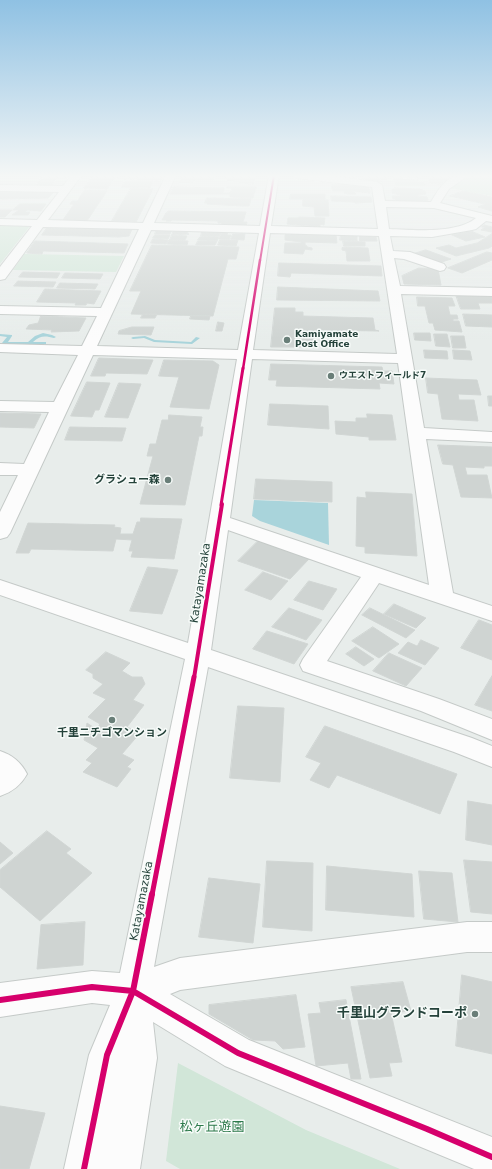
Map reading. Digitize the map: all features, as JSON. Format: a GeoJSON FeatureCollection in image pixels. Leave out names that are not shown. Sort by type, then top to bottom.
{"type":"FeatureCollection","features":[{"type":"Feature","properties":{"kind":"street"},"geometry":{"type":"LineString","coordinates":[[0,276],[35,230]]}},
{"type":"Feature","properties":{"kind":"street"},"geometry":{"type":"LineString","coordinates":[[0,533],[59,407],[89,350],[105,312],[145,230]]}},
{"type":"Feature","properties":{"kind":"street"},"geometry":{"type":"LineString","coordinates":[[164,230],[196,234],[265,231],[432,234],[457,230]]}},
{"type":"Feature","properties":{"kind":"street"},"geometry":{"type":"LineString","coordinates":[[384,230],[442,596]]}},
{"type":"Feature","properties":{"kind":"street","name":"Katayamazaka"},"geometry":{"type":"LineString","coordinates":[[133,991],[198,656],[265,231]]}},
{"type":"Feature","properties":{"kind":"street"},"geometry":{"type":"LineString","coordinates":[[387,254],[406,255],[440,267]]}},
{"type":"Feature","properties":{"kind":"street"},"geometry":{"type":"LineString","coordinates":[[394,290],[492,292]]}},
{"type":"Feature","properties":{"kind":"street"},"geometry":{"type":"LineString","coordinates":[[0,310],[105,312]]}},
{"type":"Feature","properties":{"kind":"street"},"geometry":{"type":"LineString","coordinates":[[0,348],[405,359]]}},
{"type":"Feature","properties":{"kind":"street"},"geometry":{"type":"LineString","coordinates":[[0,406],[59,407]]}},
{"type":"Feature","properties":{"kind":"street"},"geometry":{"type":"LineString","coordinates":[[417,433],[492,437]]}},
{"type":"Feature","properties":{"kind":"street"},"geometry":{"type":"LineString","coordinates":[[0,469],[30,470]]}},
{"type":"Feature","properties":{"kind":"street"},"geometry":{"type":"LineString","coordinates":[[220,521],[492,614]]}},
{"type":"Feature","properties":{"kind":"street"},"geometry":{"type":"LineString","coordinates":[[375,573],[312,666],[430,705],[492,730]]}},
{"type":"Feature","properties":{"kind":"street"},"geometry":{"type":"LineString","coordinates":[[0,587],[198,656],[463,744],[492,757]]}},
{"type":"Feature","properties":{"kind":"street"},"geometry":{"type":"LineString","coordinates":[[0,761],[14,774],[0,784]]}},
{"type":"Feature","properties":{"kind":"street"},"geometry":{"type":"LineString","coordinates":[[84,1169],[107,1055],[133,991],[180,974],[467,937],[492,937]]}},
{"type":"Feature","properties":{"kind":"street"},"geometry":{"type":"LineString","coordinates":[[0,1000],[92,987],[133,991],[238,1053],[427,1129],[492,1157]]}},
{"type":"Feature","properties":{"kind":"street"},"geometry":{"type":"LineString","coordinates":[[120,1169],[139,1058],[133,991]]}},
{"type":"Feature","properties":{"kind":"green space"},"geometry":{"type":"Polygon","coordinates":[[[0,230],[27,230],[0,264],[0,230]]]}},
{"type":"Feature","properties":{"kind":"green space"},"geometry":{"type":"Polygon","coordinates":[[[24,254],[124,256],[116,272],[13,270],[24,254]]]}},
{"type":"Feature","properties":{"kind":"green space","name":"松ヶ丘遊園"},"geometry":{"type":"Polygon","coordinates":[[[178,1063],[306,1130],[400,1169],[180,1169],[166,1161],[178,1063]]]}},
{"type":"Feature","properties":{"kind":"water"},"geometry":{"type":"Polygon","coordinates":[[[254,500],[328,503],[329,545],[260,521],[252,516],[254,500]]]}},
{"type":"Feature","properties":{"kind":"building"},"geometry":{"type":"Polygon","coordinates":[[[46,230],[132,230],[129,236],[119,237],[42,235],[46,230]]]}},
{"type":"Feature","properties":{"kind":"building"},"geometry":{"type":"Polygon","coordinates":[[[157,230],[172,230],[170,234],[155,234],[157,230]]]}},
{"type":"Feature","properties":{"kind":"building"},"geometry":{"type":"Polygon","coordinates":[[[174,230],[189,230],[187,234],[189,234],[172,235],[174,230]]]}},
{"type":"Feature","properties":{"kind":"building"},"geometry":{"type":"Polygon","coordinates":[[[481,230],[492,230],[492,232],[481,230]]]}},
{"type":"Feature","properties":{"kind":"building"},"geometry":{"type":"Polygon","coordinates":[[[471,231],[485,237],[466,241],[452,235],[471,231]]]}},
{"type":"Feature","properties":{"kind":"building"},"geometry":{"type":"Polygon","coordinates":[[[202,232],[221,233],[219,236],[201,236],[202,232]]]}},
{"type":"Feature","properties":{"kind":"building"},"geometry":{"type":"Polygon","coordinates":[[[222,232],[228,232],[227,235],[231,235],[229,240],[219,239],[222,232]]]}},
{"type":"Feature","properties":{"kind":"building"},"geometry":{"type":"Polygon","coordinates":[[[233,234],[245,234],[244,240],[231,239],[233,234]]]}},
{"type":"Feature","properties":{"kind":"building"},"geometry":{"type":"Polygon","coordinates":[[[492,234],[492,246],[489,248],[456,256],[436,248],[449,245],[456,248],[477,243],[492,234]]]}},
{"type":"Feature","properties":{"kind":"building"},"geometry":{"type":"Polygon","coordinates":[[[155,235],[170,235],[168,239],[153,238],[155,235]]]}},
{"type":"Feature","properties":{"kind":"building"},"geometry":{"type":"Polygon","coordinates":[[[172,235],[187,236],[185,240],[170,240],[172,235]]]}},
{"type":"Feature","properties":{"kind":"building"},"geometry":{"type":"Polygon","coordinates":[[[285,235],[336,235],[337,243],[305,242],[305,245],[312,248],[312,250],[305,249],[303,254],[284,253],[285,243],[301,243],[285,240],[285,235]]]}},
{"type":"Feature","properties":{"kind":"building"},"geometry":{"type":"Polygon","coordinates":[[[341,235],[357,235],[357,241],[340,240],[341,235]]]}},
{"type":"Feature","properties":{"kind":"building"},"geometry":{"type":"Polygon","coordinates":[[[360,236],[376,237],[377,241],[360,241],[360,236]]]}},
{"type":"Feature","properties":{"kind":"building"},"geometry":{"type":"Polygon","coordinates":[[[200,237],[219,237],[217,241],[198,240],[200,237]]]}},
{"type":"Feature","properties":{"kind":"building"},"geometry":{"type":"Polygon","coordinates":[[[153,239],[168,240],[166,244],[151,243],[153,239]]]}},
{"type":"Feature","properties":{"kind":"building"},"geometry":{"type":"Polygon","coordinates":[[[169,240],[188,241],[187,245],[167,244],[169,240]]]}},
{"type":"Feature","properties":{"kind":"building"},"geometry":{"type":"Polygon","coordinates":[[[220,240],[238,240],[236,246],[218,245],[220,240]]]}},
{"type":"Feature","properties":{"kind":"building"},"geometry":{"type":"Polygon","coordinates":[[[35,241],[128,244],[124,253],[43,251],[42,254],[27,253],[35,241]]]}},
{"type":"Feature","properties":{"kind":"building"},"geometry":{"type":"Polygon","coordinates":[[[198,241],[217,241],[215,245],[196,245],[198,241]]]}},
{"type":"Feature","properties":{"kind":"building"},"geometry":{"type":"Polygon","coordinates":[[[343,241],[365,242],[365,246],[344,246],[343,241]]]}},
{"type":"Feature","properties":{"kind":"building"},"geometry":{"type":"Polygon","coordinates":[[[152,245],[239,247],[236,259],[228,259],[213,316],[131,314],[141,291],[130,291],[152,245]]]}},
{"type":"Feature","properties":{"kind":"building"},"geometry":{"type":"Polygon","coordinates":[[[342,248],[368,248],[370,261],[347,261],[346,251],[342,250],[342,248]]]}},
{"type":"Feature","properties":{"kind":"building"},"geometry":{"type":"Polygon","coordinates":[[[426,250],[451,259],[439,263],[413,254],[426,250]]]}},
{"type":"Feature","properties":{"kind":"building"},"geometry":{"type":"Polygon","coordinates":[[[487,252],[492,253],[492,260],[462,273],[448,268],[487,252]]]}},
{"type":"Feature","properties":{"kind":"building"},"geometry":{"type":"Polygon","coordinates":[[[279,263],[381,266],[382,276],[291,273],[290,277],[278,276],[279,263]]]}},
{"type":"Feature","properties":{"kind":"building"},"geometry":{"type":"Polygon","coordinates":[[[419,268],[438,269],[441,285],[404,284],[402,276],[419,268]]]}},
{"type":"Feature","properties":{"kind":"building"},"geometry":{"type":"Polygon","coordinates":[[[23,272],[60,273],[57,278],[19,277],[23,272]]]}},
{"type":"Feature","properties":{"kind":"building"},"geometry":{"type":"Polygon","coordinates":[[[65,273],[103,274],[100,279],[62,278],[65,273]]]}},
{"type":"Feature","properties":{"kind":"building"},"geometry":{"type":"Polygon","coordinates":[[[18,281],[56,282],[53,287],[14,286],[18,281]]]}},
{"type":"Feature","properties":{"kind":"building"},"geometry":{"type":"Polygon","coordinates":[[[60,283],[98,284],[95,289],[57,288],[60,283]]]}},
{"type":"Feature","properties":{"kind":"building"},"geometry":{"type":"Polygon","coordinates":[[[278,287],[378,291],[380,301],[277,300],[278,287]]]}},
{"type":"Feature","properties":{"kind":"building"},"geometry":{"type":"Polygon","coordinates":[[[45,289],[101,291],[94,304],[87,303],[86,305],[75,305],[76,303],[37,302],[45,289]]]}},
{"type":"Feature","properties":{"kind":"building"},"geometry":{"type":"Polygon","coordinates":[[[456,295],[492,296],[492,303],[478,303],[480,309],[461,309],[456,295]]]}},
{"type":"Feature","properties":{"kind":"building"},"geometry":{"type":"Polygon","coordinates":[[[417,297],[452,298],[455,306],[448,306],[450,315],[457,315],[458,319],[453,319],[453,321],[459,321],[462,332],[435,330],[433,323],[429,323],[425,306],[418,306],[417,297]]]}},
{"type":"Feature","properties":{"kind":"building"},"geometry":{"type":"Polygon","coordinates":[[[275,308],[295,308],[295,312],[303,312],[303,316],[373,318],[375,330],[379,331],[317,330],[317,335],[314,335],[314,347],[271,347],[275,308]]]}},
{"type":"Feature","properties":{"kind":"building"},"geometry":{"type":"Polygon","coordinates":[[[143,314],[157,314],[155,318],[141,318],[143,314]]]}},
{"type":"Feature","properties":{"kind":"building"},"geometry":{"type":"Polygon","coordinates":[[[463,314],[492,315],[492,327],[466,326],[463,314]]]}},
{"type":"Feature","properties":{"kind":"building"},"geometry":{"type":"Polygon","coordinates":[[[41,316],[86,318],[79,331],[51,332],[52,330],[26,329],[29,325],[38,323],[41,316]]]}},
{"type":"Feature","properties":{"kind":"building"},"geometry":{"type":"Polygon","coordinates":[[[191,316],[210,316],[209,320],[190,319],[191,316]]]}},
{"type":"Feature","properties":{"kind":"building"},"geometry":{"type":"Polygon","coordinates":[[[218,322],[224,323],[222,331],[216,331],[218,322]]]}},
{"type":"Feature","properties":{"kind":"building"},"geometry":{"type":"Polygon","coordinates":[[[132,327],[154,327],[151,335],[118,334],[119,331],[132,327]]]}},
{"type":"Feature","properties":{"kind":"building"},"geometry":{"type":"Polygon","coordinates":[[[414,333],[430,333],[431,341],[415,340],[414,333]]]}},
{"type":"Feature","properties":{"kind":"building"},"geometry":{"type":"Polygon","coordinates":[[[434,334],[447,334],[450,347],[436,346],[434,334]]]}},
{"type":"Feature","properties":{"kind":"building"},"geometry":{"type":"Polygon","coordinates":[[[451,336],[464,336],[466,348],[453,348],[451,336]]]}},
{"type":"Feature","properties":{"kind":"building"},"geometry":{"type":"Polygon","coordinates":[[[424,350],[447,351],[448,359],[425,358],[424,350]]]}},
{"type":"Feature","properties":{"kind":"building"},"geometry":{"type":"Polygon","coordinates":[[[453,350],[470,351],[472,360],[454,359],[453,350]]]}},
{"type":"Feature","properties":{"kind":"building"},"geometry":{"type":"Polygon","coordinates":[[[99,358],[153,360],[147,374],[106,373],[105,376],[91,376],[99,358]]]}},
{"type":"Feature","properties":{"kind":"building"},"geometry":{"type":"Polygon","coordinates":[[[164,360],[213,361],[219,365],[209,409],[170,407],[179,377],[159,376],[164,360]]]}},
{"type":"Feature","properties":{"kind":"building","name":"ウエストフィールド7"},"geometry":{"type":"Polygon","coordinates":[[[271,364],[382,367],[383,371],[392,371],[394,384],[379,383],[380,389],[276,386],[277,380],[269,380],[271,364]]]}},
{"type":"Feature","properties":{"kind":"building"},"geometry":{"type":"Polygon","coordinates":[[[426,378],[477,380],[481,395],[458,394],[459,400],[474,400],[478,421],[442,419],[438,394],[428,393],[426,378]]]}},
{"type":"Feature","properties":{"kind":"building"},"geometry":{"type":"Polygon","coordinates":[[[87,382],[110,383],[99,410],[95,410],[92,417],[71,416],[87,382]]]}},
{"type":"Feature","properties":{"kind":"building"},"geometry":{"type":"Polygon","coordinates":[[[119,383],[141,384],[128,418],[105,417],[119,383]]]}},
{"type":"Feature","properties":{"kind":"building"},"geometry":{"type":"Polygon","coordinates":[[[488,396],[492,396],[492,406],[489,406],[488,396]]]}},
{"type":"Feature","properties":{"kind":"building"},"geometry":{"type":"Polygon","coordinates":[[[270,404],[328,406],[329,429],[268,425],[270,404]]]}},
{"type":"Feature","properties":{"kind":"building"},"geometry":{"type":"Polygon","coordinates":[[[0,413],[41,414],[34,428],[0,427],[0,413]]]}},
{"type":"Feature","properties":{"kind":"building"},"geometry":{"type":"Polygon","coordinates":[[[367,414],[392,415],[396,440],[369,440],[369,437],[336,434],[335,421],[356,422],[356,418],[367,418],[367,414]]]}},
{"type":"Feature","properties":{"kind":"building","name":"グラシュー森"},"geometry":{"type":"Polygon","coordinates":[[[169,415],[202,417],[200,427],[203,427],[202,436],[199,436],[185,505],[140,504],[153,456],[147,456],[150,444],[156,444],[162,420],[168,420],[169,415]]]}},
{"type":"Feature","properties":{"kind":"building"},"geometry":{"type":"Polygon","coordinates":[[[70,427],[126,428],[122,441],[65,440],[70,427]]]}},
{"type":"Feature","properties":{"kind":"building"},"geometry":{"type":"Polygon","coordinates":[[[438,445],[492,447],[492,466],[484,466],[484,468],[465,467],[467,475],[487,475],[492,498],[461,497],[453,465],[443,464],[438,445]]]}},
{"type":"Feature","properties":{"kind":"building"},"geometry":{"type":"Polygon","coordinates":[[[256,479],[332,482],[332,502],[254,499],[256,479]]]}},
{"type":"Feature","properties":{"kind":"building"},"geometry":{"type":"Polygon","coordinates":[[[366,492],[412,494],[417,556],[365,553],[365,547],[356,546],[357,497],[366,498],[366,492]]]}},
{"type":"Feature","properties":{"kind":"building"},"geometry":{"type":"Polygon","coordinates":[[[141,518],[182,519],[174,559],[131,557],[133,551],[129,551],[132,540],[116,539],[113,551],[31,549],[29,553],[16,553],[28,523],[115,525],[114,527],[121,528],[120,534],[133,534],[137,522],[140,522],[141,518]]]}},
{"type":"Feature","properties":{"kind":"building"},"geometry":{"type":"Polygon","coordinates":[[[258,541],[309,559],[290,579],[238,561],[258,541]]]}},
{"type":"Feature","properties":{"kind":"building"},"geometry":{"type":"Polygon","coordinates":[[[148,567],[178,570],[162,614],[130,611],[148,567]]]}},
{"type":"Feature","properties":{"kind":"building"},"geometry":{"type":"Polygon","coordinates":[[[263,572],[288,581],[271,600],[245,590],[263,572]]]}},
{"type":"Feature","properties":{"kind":"building"},"geometry":{"type":"Polygon","coordinates":[[[309,581],[337,589],[323,610],[294,600],[309,581]]]}},
{"type":"Feature","properties":{"kind":"building"},"geometry":{"type":"Polygon","coordinates":[[[394,604],[426,618],[416,628],[384,614],[394,604]]]}},
{"type":"Feature","properties":{"kind":"building"},"geometry":{"type":"Polygon","coordinates":[[[289,608],[322,620],[306,640],[272,627],[289,608]]]}},
{"type":"Feature","properties":{"kind":"building"},"geometry":{"type":"Polygon","coordinates":[[[370,608],[415,630],[406,638],[362,615],[370,608]]]}},
{"type":"Feature","properties":{"kind":"building"},"geometry":{"type":"Polygon","coordinates":[[[479,620],[492,625],[492,660],[461,648],[479,620]]]}},
{"type":"Feature","properties":{"kind":"building"},"geometry":{"type":"Polygon","coordinates":[[[373,627],[399,644],[379,658],[352,641],[373,627]]]}},
{"type":"Feature","properties":{"kind":"building"},"geometry":{"type":"Polygon","coordinates":[[[267,631],[308,644],[294,664],[253,649],[267,631]]]}},
{"type":"Feature","properties":{"kind":"building"},"geometry":{"type":"Polygon","coordinates":[[[421,640],[439,648],[425,665],[398,653],[408,642],[417,646],[421,640]]]}},
{"type":"Feature","properties":{"kind":"building"},"geometry":{"type":"Polygon","coordinates":[[[356,647],[374,659],[364,666],[346,654],[356,647]]]}},
{"type":"Feature","properties":{"kind":"building","name":"千里ニチゴマンション"},"geometry":{"type":"Polygon","coordinates":[[[106,652],[130,663],[122,671],[132,677],[142,677],[145,684],[133,700],[144,705],[127,727],[140,733],[122,754],[134,760],[127,767],[131,769],[117,787],[83,772],[92,763],[86,760],[98,748],[84,740],[87,723],[96,729],[100,724],[88,717],[106,699],[93,693],[103,684],[93,678],[93,674],[86,670],[106,652]]]}},
{"type":"Feature","properties":{"kind":"building"},"geometry":{"type":"Polygon","coordinates":[[[389,653],[422,668],[406,686],[373,671],[389,653]]]}},
{"type":"Feature","properties":{"kind":"building"},"geometry":{"type":"Polygon","coordinates":[[[492,676],[492,711],[475,705],[492,676]]]}},
{"type":"Feature","properties":{"kind":"building"},"geometry":{"type":"Polygon","coordinates":[[[238,706],[284,708],[280,782],[230,778],[238,706]]]}},
{"type":"Feature","properties":{"kind":"building"},"geometry":{"type":"Polygon","coordinates":[[[325,726],[457,774],[440,814],[337,775],[329,788],[310,780],[321,763],[306,757],[325,726]]]}},
{"type":"Feature","properties":{"kind":"building"},"geometry":{"type":"Polygon","coordinates":[[[468,801],[492,805],[492,845],[466,840],[468,801]]]}},
{"type":"Feature","properties":{"kind":"building"},"geometry":{"type":"Polygon","coordinates":[[[47,831],[71,849],[66,853],[92,873],[40,921],[0,887],[0,870],[47,831]]]}},
{"type":"Feature","properties":{"kind":"building"},"geometry":{"type":"Polygon","coordinates":[[[0,842],[13,853],[0,864],[0,842]]]}},
{"type":"Feature","properties":{"kind":"building"},"geometry":{"type":"Polygon","coordinates":[[[464,860],[492,862],[492,914],[471,912],[464,860]]]}},
{"type":"Feature","properties":{"kind":"building"},"geometry":{"type":"Polygon","coordinates":[[[267,861],[313,863],[312,931],[263,927],[267,861]]]}},
{"type":"Feature","properties":{"kind":"building"},"geometry":{"type":"Polygon","coordinates":[[[327,866],[412,874],[414,917],[326,910],[327,866]]]}},
{"type":"Feature","properties":{"kind":"building"},"geometry":{"type":"Polygon","coordinates":[[[419,871],[452,873],[458,922],[424,919],[419,871]]]}},
{"type":"Feature","properties":{"kind":"building"},"geometry":{"type":"Polygon","coordinates":[[[209,878],[260,884],[253,943],[199,937],[209,878]]]}},
{"type":"Feature","properties":{"kind":"building"},"geometry":{"type":"Polygon","coordinates":[[[85,922],[83,965],[37,969],[41,925],[85,922]]]}},
{"type":"Feature","properties":{"kind":"building","name":"千里山グランドコーポ"},"geometry":{"type":"Polygon","coordinates":[[[462,975],[492,982],[492,1054],[456,1046],[462,975]]]}},
{"type":"Feature","properties":{"kind":"building"},"geometry":{"type":"Polygon","coordinates":[[[403,982],[411,1011],[391,1013],[402,1062],[389,1063],[392,1076],[370,1078],[351,987],[403,982]]]}},
{"type":"Feature","properties":{"kind":"building"},"geometry":{"type":"Polygon","coordinates":[[[296,995],[305,1047],[283,1049],[275,1041],[253,1040],[209,1014],[209,1005],[296,995]]]}},
{"type":"Feature","properties":{"kind":"building"},"geometry":{"type":"Polygon","coordinates":[[[346,1000],[361,1079],[351,1079],[348,1063],[316,1066],[308,1014],[321,1013],[319,1003],[346,1000]]]}},
{"type":"Feature","properties":{"kind":"building"},"geometry":{"type":"Polygon","coordinates":[[[0,1106],[45,1113],[29,1169],[0,1169],[0,1106]]]}},
{"type":"Feature","properties":{"kind":"waterway"},"geometry":{"type":"LineString","coordinates":[[0,335],[10,336],[4,343],[30,343]]}},
{"type":"Feature","properties":{"kind":"waterway"},"geometry":{"type":"LineString","coordinates":[[30,343],[34,338],[40,335],[50,335],[54,337]]}},
{"type":"Feature","properties":{"kind":"waterway"},"geometry":{"type":"LineString","coordinates":[[133,338],[145,337],[154,341],[192,343],[198,338]]}},
{"type":"Feature","properties":{"kind":"waterway"},"geometry":{"type":"LineString","coordinates":[[30,343],[44,343]]}},
{"type":"Feature","properties":{"kind":"cycle path"},"geometry":{"type":"LineString","coordinates":[[84,1169],[107,1055],[133,991],[198,656],[265,230]]}},
{"type":"Feature","properties":{"kind":"cycle path"},"geometry":{"type":"LineString","coordinates":[[0,1000],[92,987],[133,991],[238,1053],[427,1129],[492,1157]]}},
{"type":"Feature","properties":{"kind":"place","name":"Kamiyamate Post Office"},"geometry":{"type":"Point","coordinates":[287,340]}},
{"type":"Feature","properties":{"kind":"place","name":"ウエストフィールド7"},"geometry":{"type":"Point","coordinates":[331,376]}},
{"type":"Feature","properties":{"kind":"place","name":"グラシュー森"},"geometry":{"type":"Point","coordinates":[168,480]}},
{"type":"Feature","properties":{"kind":"place","name":"千里ニチゴマンション"},"geometry":{"type":"Point","coordinates":[112,720]}},
{"type":"Feature","properties":{"kind":"place","name":"千里山グランドコーポ"},"geometry":{"type":"Point","coordinates":[475,1014]}}]}
